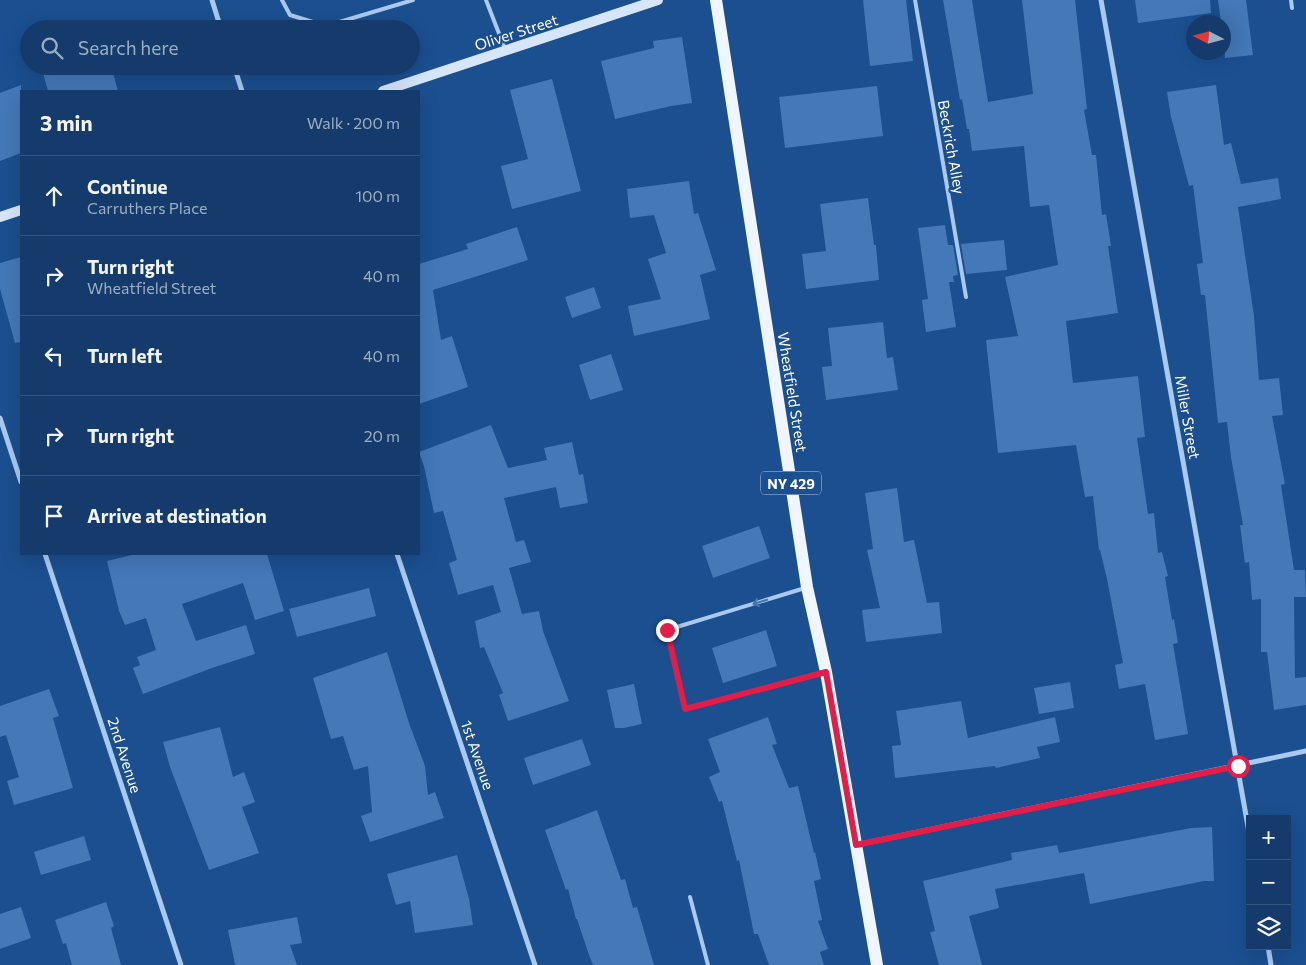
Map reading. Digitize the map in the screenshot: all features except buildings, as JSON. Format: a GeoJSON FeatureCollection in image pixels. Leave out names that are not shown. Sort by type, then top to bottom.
{"type":"FeatureCollection","features":[{"type":"Feature","properties":{"kind":"main road","name":"Oliver Street"},"geometry":{"type":"LineString","coordinates":[[387,90],[658,0]]}},
{"type":"Feature","properties":{"kind":"main road","name":"Wheatfield Street"},"geometry":{"type":"LineString","coordinates":[[716,0],[807,587],[826,672],[876,965]]}},
{"type":"Feature","properties":{"kind":"main road"},"geometry":{"type":"LineString","coordinates":[[0,217],[20,210]]}},
{"type":"Feature","properties":{"kind":"street"},"geometry":{"type":"LineString","coordinates":[[212,0],[218,20]]}},
{"type":"Feature","properties":{"kind":"street","name":"Miller Street"},"geometry":{"type":"LineString","coordinates":[[1101,0],[1246,815]]}},
{"type":"Feature","properties":{"kind":"street"},"geometry":{"type":"LineString","coordinates":[[237,75],[242,90]]}},
{"type":"Feature","properties":{"kind":"street"},"geometry":{"type":"LineString","coordinates":[[0,418],[20,479]]}},
{"type":"Feature","properties":{"kind":"street","name":"2nd Avenue"},"geometry":{"type":"LineString","coordinates":[[45,555],[181,965]]}},
{"type":"Feature","properties":{"kind":"street","name":"1st Avenue"},"geometry":{"type":"LineString","coordinates":[[397,555],[535,965]]}},
{"type":"Feature","properties":{"kind":"street"},"geometry":{"type":"LineString","coordinates":[[856,845],[1306,751]]}},
{"type":"Feature","properties":{"kind":"street"},"geometry":{"type":"LineString","coordinates":[[1269,950],[1271,965]]}},
{"type":"Feature","properties":{"kind":"lane"},"geometry":{"type":"LineString","coordinates":[[282,0],[290,15],[306,20]]}},
{"type":"Feature","properties":{"kind":"lane"},"geometry":{"type":"LineString","coordinates":[[346,20],[413,0]]}},
{"type":"Feature","properties":{"kind":"lane"},"geometry":{"type":"LineString","coordinates":[[486,0],[505,52]]}},
{"type":"Feature","properties":{"kind":"lane","name":"Beckrich Alley"},"geometry":{"type":"LineString","coordinates":[[915,0],[966,297]]}},
{"type":"Feature","properties":{"kind":"lane"},"geometry":{"type":"LineString","coordinates":[[1291,0],[1292,8]]}},
{"type":"Feature","properties":{"kind":"lane"},"geometry":{"type":"LineString","coordinates":[[807,587],[667,630],[685,709],[826,672]]}},
{"type":"Feature","properties":{"kind":"lane"},"geometry":{"type":"LineString","coordinates":[[690,897],[708,965]]}},
{"type":"Feature","properties":{"kind":"route"},"geometry":{"type":"LineString","coordinates":[[667,630],[685,709],[826,672],[856,845],[1238,766]]}}]}
